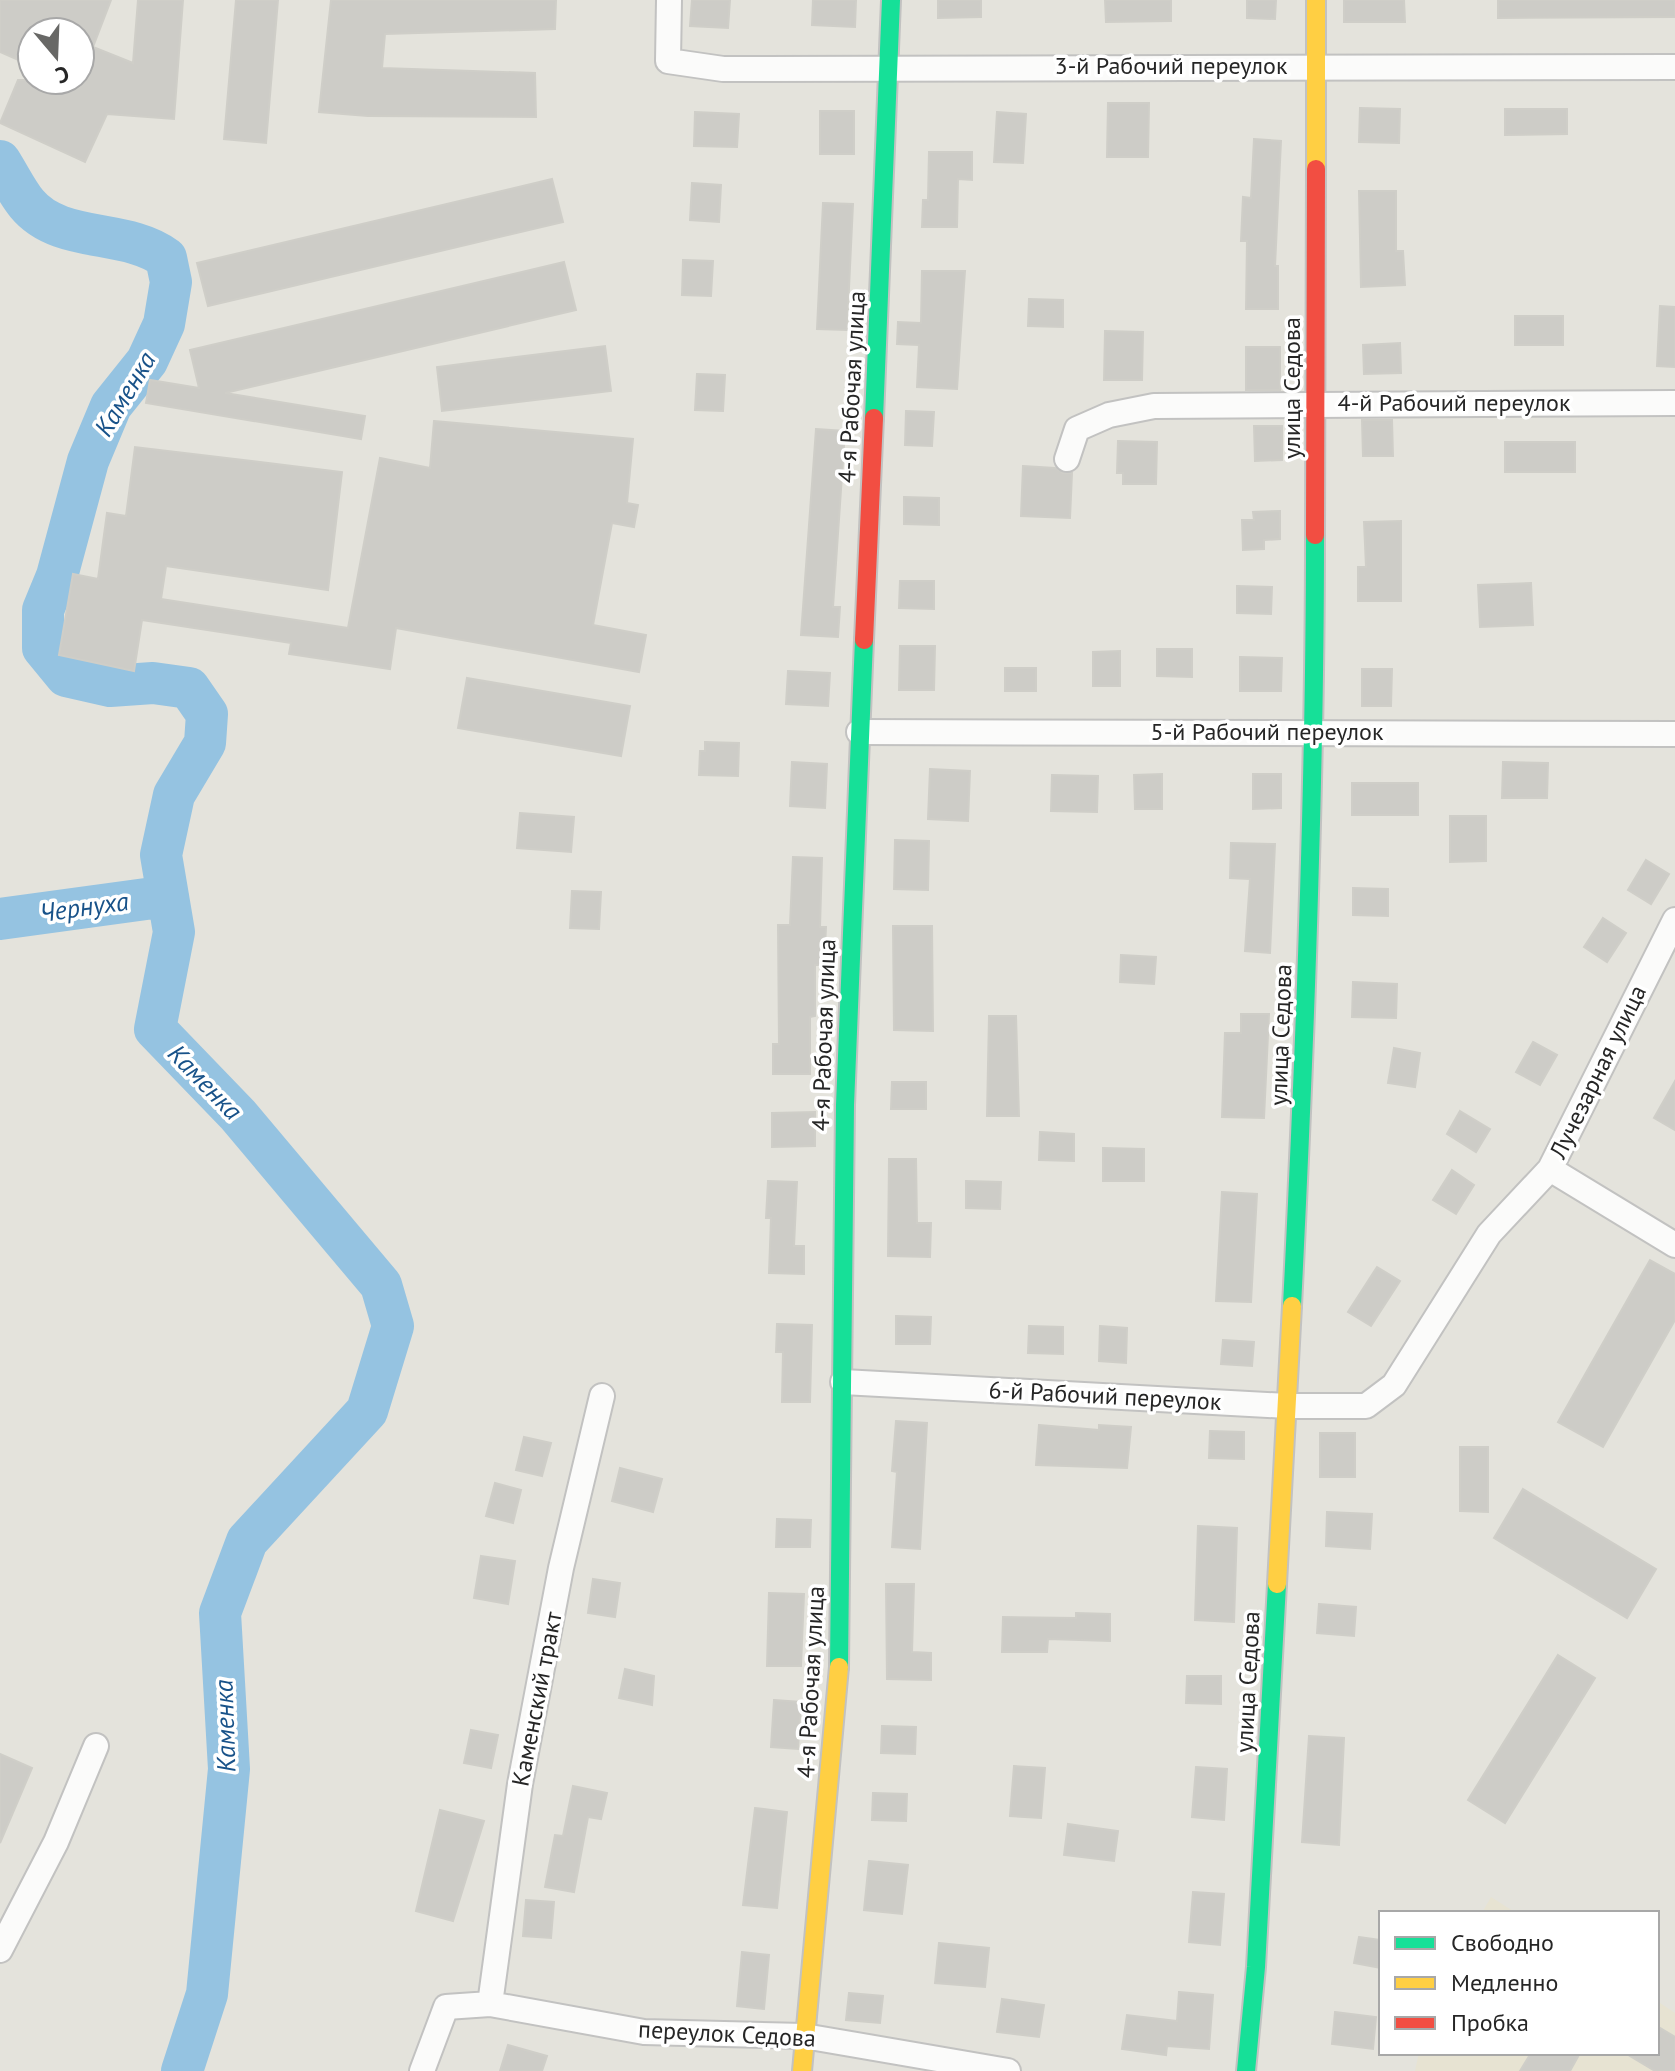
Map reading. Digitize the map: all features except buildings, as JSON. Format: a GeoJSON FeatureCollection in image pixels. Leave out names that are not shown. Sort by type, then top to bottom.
{"type":"FeatureCollection","features":[{"type":"Feature","properties":{"kind":"street","name":"3-й Рабочий переулок"},"geometry":{"type":"LineString","coordinates":[[669,0],[668,61],[723,69],[1675,67]]}},
{"type":"Feature","properties":{"kind":"street","name":"4-я Рабочая улица"},"geometry":{"type":"LineString","coordinates":[[802,2071],[839,1697],[845,1105],[859,732],[891,67],[891,0]]}},
{"type":"Feature","properties":{"kind":"street","name":"улица Седова"},"geometry":{"type":"LineString","coordinates":[[1246,2071],[1256,1967],[1304,1073],[1315,731],[1316,0]]}},
{"type":"Feature","properties":{"kind":"street","name":"4-й Рабочий переулок"},"geometry":{"type":"LineString","coordinates":[[1067,459],[1077,429],[1109,415],[1154,406],[1675,403]]}},
{"type":"Feature","properties":{"kind":"street","name":"5-й Рабочий переулок"},"geometry":{"type":"LineString","coordinates":[[859,732],[1675,734]]}},
{"type":"Feature","properties":{"kind":"street","name":"Лучезарная улица"},"geometry":{"type":"LineString","coordinates":[[1366,1406],[1394,1385],[1489,1234],[1550,1169],[1675,920]]}},
{"type":"Feature","properties":{"kind":"street"},"geometry":{"type":"LineString","coordinates":[[1550,1169],[1675,1245]]}},
{"type":"Feature","properties":{"kind":"street","name":"6-й Рабочий переулок"},"geometry":{"type":"LineString","coordinates":[[843,1382],[1287,1406],[1366,1406]]}},
{"type":"Feature","properties":{"kind":"street","name":"Каменский тракт"},"geometry":{"type":"LineString","coordinates":[[490,2004],[520,1784],[561,1568],[602,1396]]}},
{"type":"Feature","properties":{"kind":"street"},"geometry":{"type":"LineString","coordinates":[[0,1950],[56,1842],[96,1746]]}},
{"type":"Feature","properties":{"kind":"street","name":"переулок Седова"},"geometry":{"type":"LineString","coordinates":[[422,2071],[446,2007],[490,2004],[644,2032],[804,2036],[1008,2071]]}},
{"type":"Feature","properties":{"kind":"shaded area"},"geometry":{"type":"Polygon","coordinates":[[[1491,1897],[1513,1911],[1483,1911],[1491,1897]]]}},
{"type":"Feature","properties":{"kind":"shaded area"},"geometry":{"type":"Polygon","coordinates":[[[1659,2002],[1675,2013],[1675,2071],[1415,2071],[1419,2055],[1659,2055],[1659,2002]]]}},
{"type":"Feature","properties":{"kind":"waterway","name":"Каменка"},"geometry":{"type":"LineString","coordinates":[[0,161],[23,199],[41,217],[75,231],[150,249],[166,258],[171,282],[164,324],[147,361],[111,406],[88,461],[57,576],[43,610],[43,648],[66,676],[110,686],[153,683],[189,688],[207,714],[205,743],[174,795],[161,855],[174,932],[155,1029],[238,1115],[381,1285],[393,1326],[367,1411],[247,1541],[220,1613],[229,1769],[207,1994],[182,2071]]}},
{"type":"Feature","properties":{"kind":"waterway","name":"Чернуха"},"geometry":{"type":"LineString","coordinates":[[0,919],[168,896]]}},
{"type":"Feature","properties":{"kind":"traffic: fast"},"geometry":{"type":"LineString","coordinates":[[874,418],[891,0]]}},
{"type":"Feature","properties":{"kind":"traffic: fast"},"geometry":{"type":"LineString","coordinates":[[1292,1306],[1308,920],[1315,535]]}},
{"type":"Feature","properties":{"kind":"traffic: fast"},"geometry":{"type":"LineString","coordinates":[[839,1667],[845,1105],[864,640]]}},
{"type":"Feature","properties":{"kind":"traffic: fast"},"geometry":{"type":"LineString","coordinates":[[1246,2071],[1256,1967],[1277,1584]]}},
{"type":"Feature","properties":{"kind":"traffic: slow"},"geometry":{"type":"LineString","coordinates":[[1316,0],[1316,169]]}},
{"type":"Feature","properties":{"kind":"traffic: slow"},"geometry":{"type":"LineString","coordinates":[[1277,1584],[1292,1306]]}},
{"type":"Feature","properties":{"kind":"traffic: slow"},"geometry":{"type":"LineString","coordinates":[[802,2071],[839,1667]]}},
{"type":"Feature","properties":{"kind":"traffic: jam"},"geometry":{"type":"LineString","coordinates":[[1315,535],[1316,169]]}},
{"type":"Feature","properties":{"kind":"traffic: jam"},"geometry":{"type":"LineString","coordinates":[[864,640],[874,418]]}}]}
